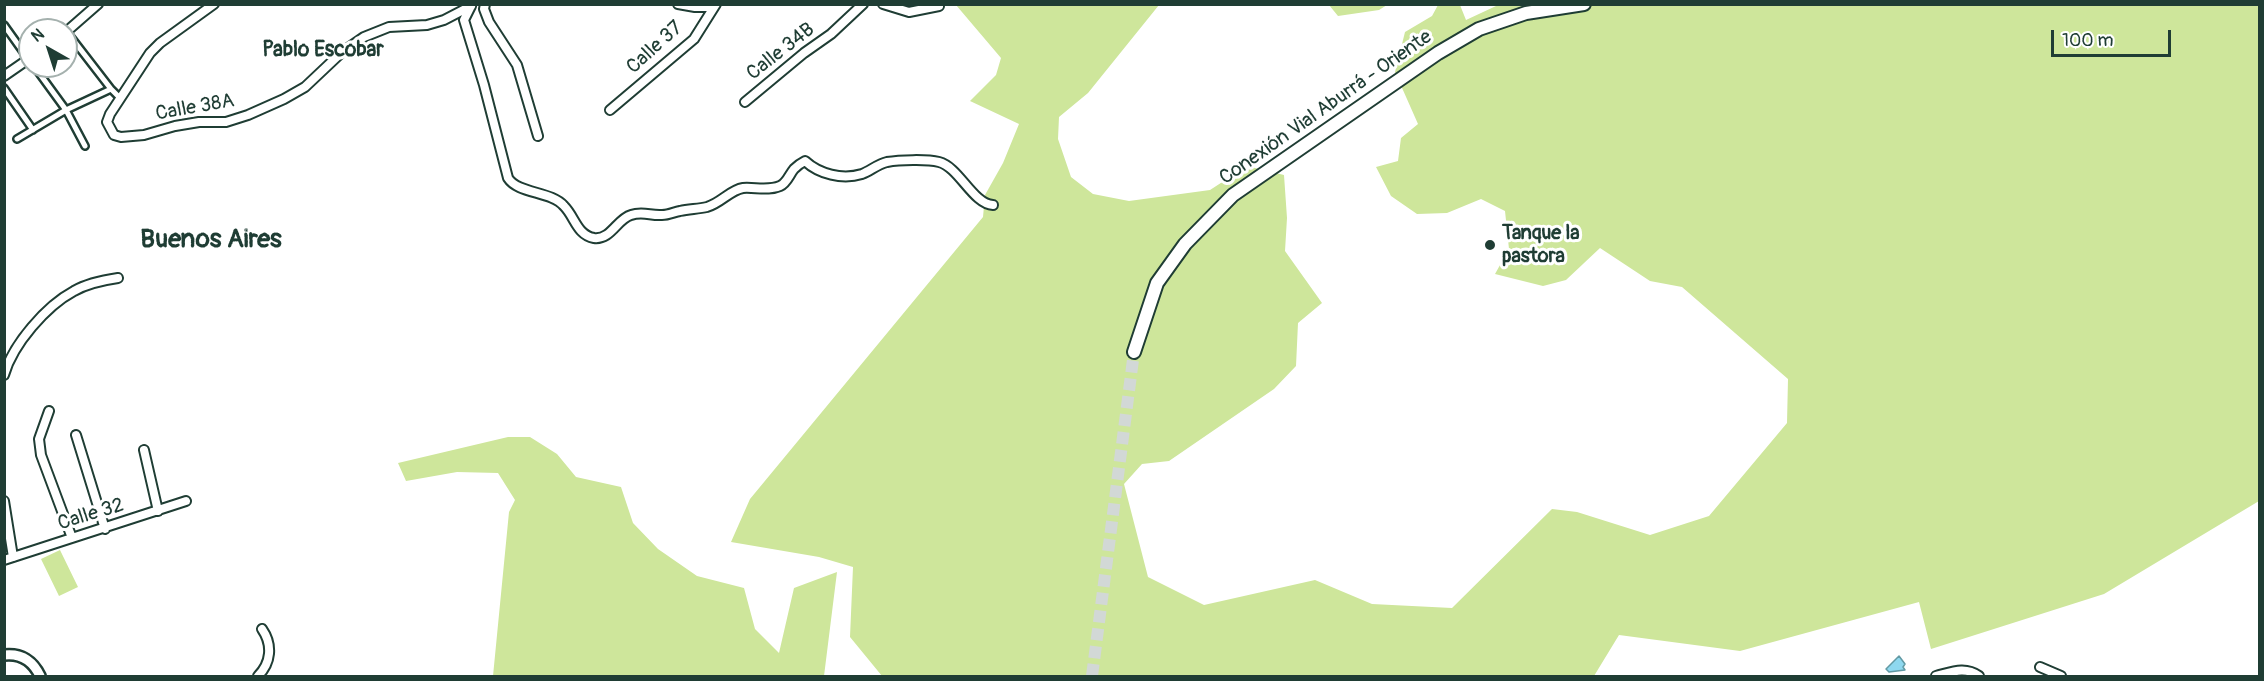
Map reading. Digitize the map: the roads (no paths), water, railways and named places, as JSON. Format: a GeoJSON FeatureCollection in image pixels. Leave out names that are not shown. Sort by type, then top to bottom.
{"type":"FeatureCollection","features":[{"type":"Feature","properties":{"kind":"main road","name":"Conexión Vial Aburrá - Oriente"},"geometry":{"type":"LineString","coordinates":[[1134,352],[1157,283],[1185,244],[1233,195],[1438,53],[1479,29],[1526,13],[1584,4]]}},
{"type":"Feature","properties":{"kind":"street"},"geometry":{"type":"LineString","coordinates":[[78,22],[98,4]]}},
{"type":"Feature","properties":{"kind":"street"},"geometry":{"type":"LineString","coordinates":[[78,47],[120,98],[144,61],[160,43],[214,4]]}},
{"type":"Feature","properties":{"kind":"street"},"geometry":{"type":"LineString","coordinates":[[485,4],[484,9],[489,22],[517,65],[538,136]]}},
{"type":"Feature","properties":{"kind":"street"},"geometry":{"type":"LineString","coordinates":[[678,4],[695,7],[714,6]]}},
{"type":"Feature","properties":{"kind":"street","name":"Calle 34B"},"geometry":{"type":"LineString","coordinates":[[746,102],[804,53],[831,34],[863,4]]}},
{"type":"Feature","properties":{"kind":"street"},"geometry":{"type":"LineString","coordinates":[[883,4],[909,12],[939,6]]}},
{"type":"Feature","properties":{"kind":"street"},"geometry":{"type":"LineString","coordinates":[[473,5],[464,20],[484,85],[508,178],[515,186],[537,191],[563,204],[580,230],[592,238],[600,238],[612,231],[620,219],[631,215],[647,212],[659,216],[706,207],[721,201],[741,188],[780,186],[794,168],[805,161],[813,169],[827,174],[846,175],[861,174],[886,162],[940,162],[957,175],[981,200],[993,204]]}},
{"type":"Feature","properties":{"kind":"street","name":"Calle 38A"},"geometry":{"type":"LineString","coordinates":[[120,98],[107,122],[114,135],[129,137],[199,122],[226,122],[249,115],[305,87],[341,53],[364,38],[389,27],[427,25],[444,20],[473,5]]}},
{"type":"Feature","properties":{"kind":"street","name":"Calle 37"},"geometry":{"type":"LineString","coordinates":[[610,110],[694,39],[714,6]]}},
{"type":"Feature","properties":{"kind":"street"},"geometry":{"type":"LineString","coordinates":[[4,25],[18,44]]}},
{"type":"Feature","properties":{"kind":"street"},"geometry":{"type":"LineString","coordinates":[[4,76],[18,68]]}},
{"type":"Feature","properties":{"kind":"street"},"geometry":{"type":"LineString","coordinates":[[42,78],[66,110],[86,146]]}},
{"type":"Feature","properties":{"kind":"street"},"geometry":{"type":"LineString","coordinates":[[4,88],[33,130]]}},
{"type":"Feature","properties":{"kind":"street"},"geometry":{"type":"LineString","coordinates":[[17,139],[66,110],[111,89]]}},
{"type":"Feature","properties":{"kind":"street"},"geometry":{"type":"LineString","coordinates":[[4,375],[9,359],[37,322],[54,305],[74,290],[107,279],[118,278]]}},
{"type":"Feature","properties":{"kind":"street"},"geometry":{"type":"LineString","coordinates":[[49,411],[39,439],[41,455],[72,538]]}},
{"type":"Feature","properties":{"kind":"street"},"geometry":{"type":"LineString","coordinates":[[76,435],[105,529]]}},
{"type":"Feature","properties":{"kind":"street"},"geometry":{"type":"LineString","coordinates":[[144,450],[158,512]]}},
{"type":"Feature","properties":{"kind":"street"},"geometry":{"type":"LineString","coordinates":[[4,501],[9,558]]}},
{"type":"Feature","properties":{"kind":"street","name":"Calle 32"},"geometry":{"type":"LineString","coordinates":[[9,558],[158,512],[186,501]]}},
{"type":"Feature","properties":{"kind":"street"},"geometry":{"type":"LineString","coordinates":[[258,676],[269,659],[266,635],[262,629]]}},
{"type":"Feature","properties":{"kind":"street"},"geometry":{"type":"LineString","coordinates":[[4,655],[21,656],[29,660],[40,675]]}},
{"type":"Feature","properties":{"kind":"street"},"geometry":{"type":"LineString","coordinates":[[2040,667],[2061,676]]}},
{"type":"Feature","properties":{"kind":"street"},"geometry":{"type":"LineString","coordinates":[[1936,676],[1956,670],[1969,670],[1979,676]]}},
{"type":"Feature","properties":{"kind":"water"},"geometry":{"type":"Polygon","coordinates":[[[1899,656],[1905,664],[1903,667],[1905,670],[1889,672],[1886,669],[1899,656]]]}},
{"type":"Feature","properties":{"kind":"tunnel"},"geometry":{"type":"LineString","coordinates":[[1092,676],[1134,352]]}},
{"type":"Feature","properties":{"kind":"place","name":"Tanque la pastora"},"geometry":{"type":"Point","coordinates":[1490,245]}},
{"type":"Feature","properties":{"kind":"district","name":"Pablo Escobar"},"geometry":{"type":"Point","coordinates":[323,51]}},
{"type":"Feature","properties":{"kind":"district","name":"Buenos Aires"},"geometry":{"type":"Point","coordinates":[211,240]}}]}
